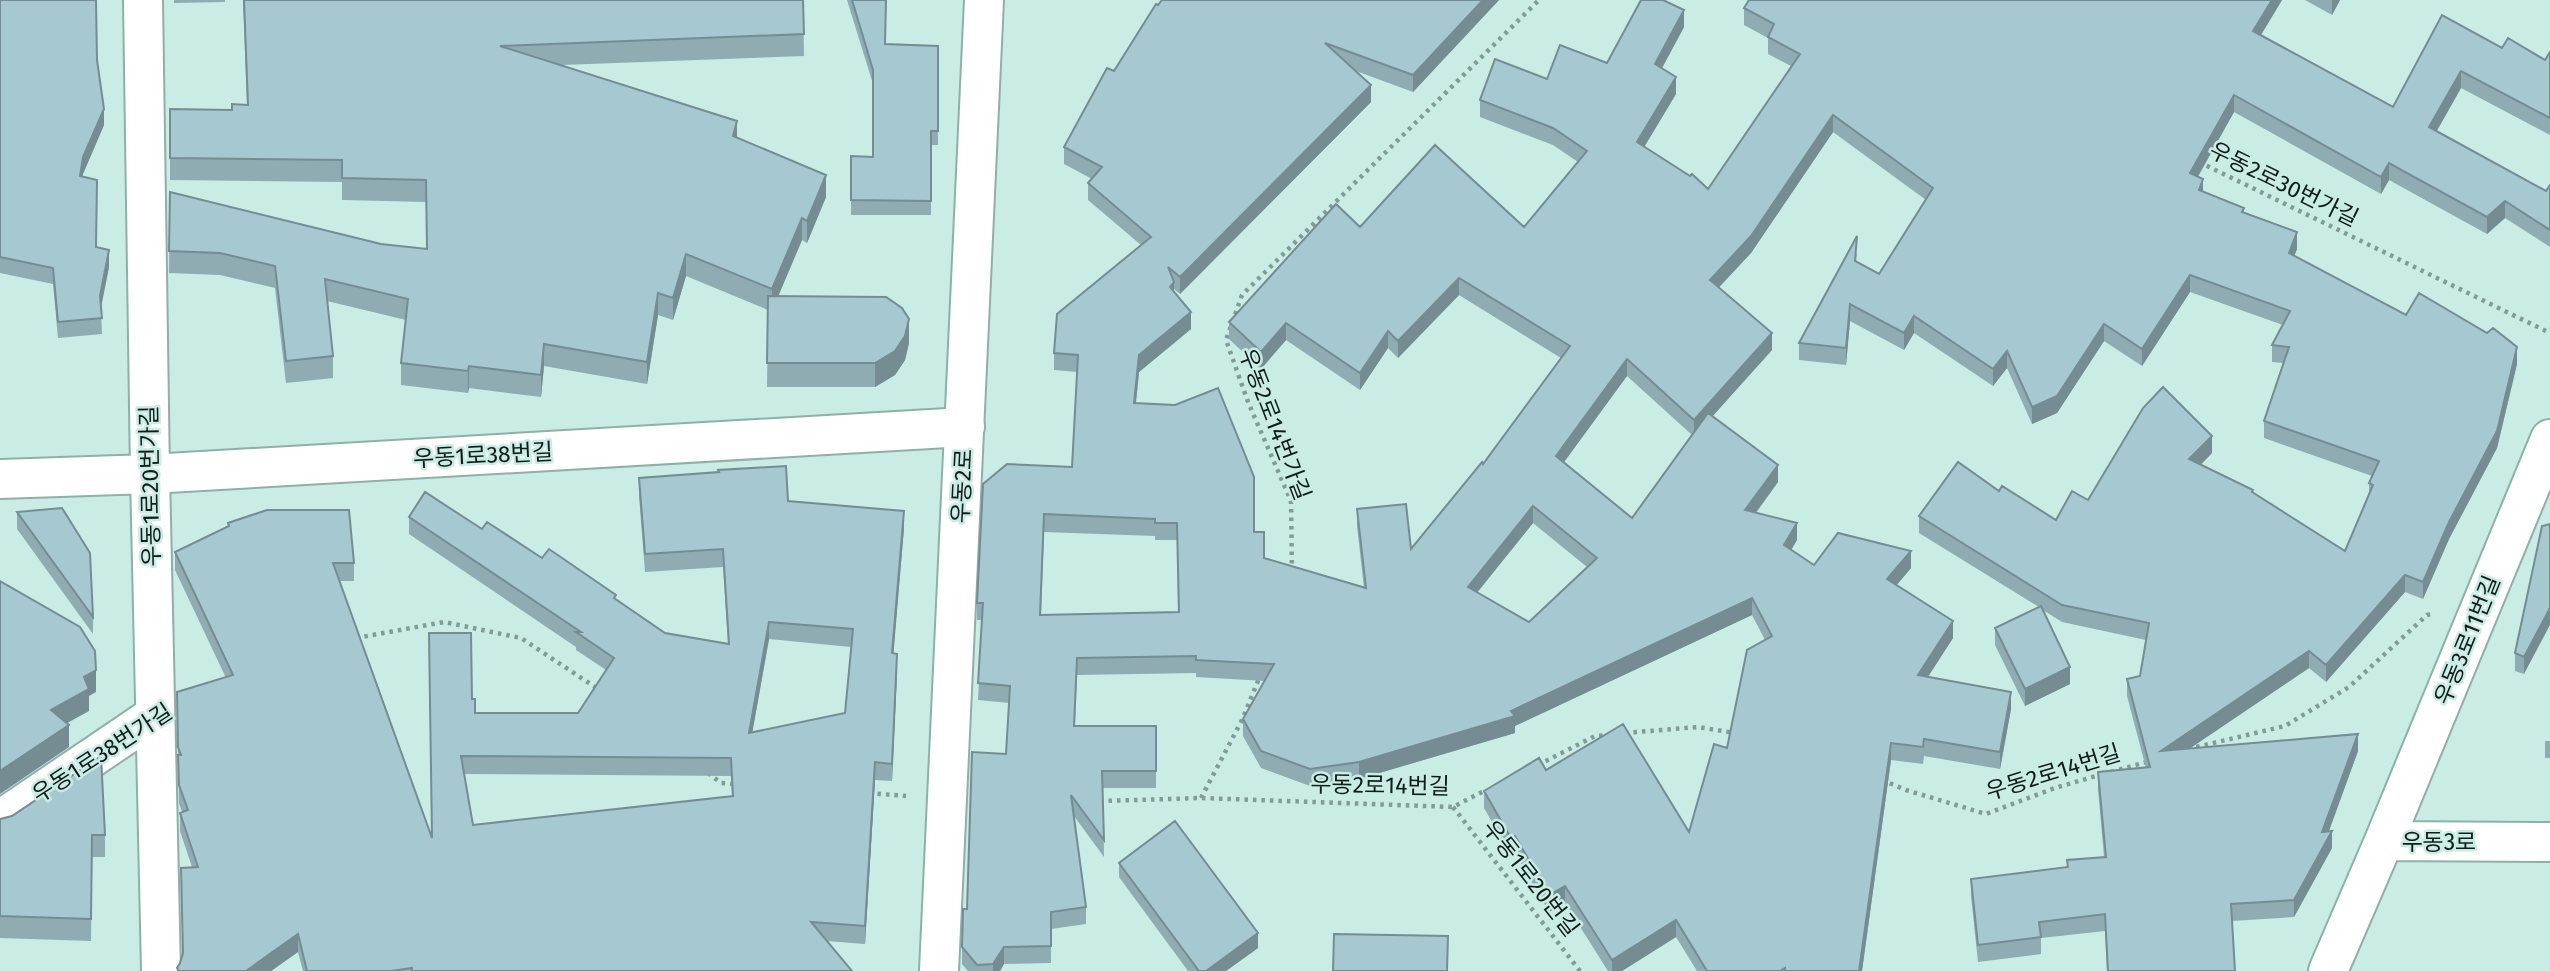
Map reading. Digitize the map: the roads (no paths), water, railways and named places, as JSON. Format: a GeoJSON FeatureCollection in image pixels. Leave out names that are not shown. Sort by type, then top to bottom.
{"type":"FeatureCollection","features":[{"type":"Feature","properties":{"kind":"street","name":"우동1로20번가길"},"geometry":{"type":"LineString","coordinates":[[144,0],[150,474],[161,971]]}},
{"type":"Feature","properties":{"kind":"street","name":"우동2로"},"geometry":{"type":"LineString","coordinates":[[939,971],[984,0]]}},
{"type":"Feature","properties":{"kind":"street","name":"우동1로38번길"},"geometry":{"type":"LineString","coordinates":[[0,479],[150,474],[965,427]]}},
{"type":"Feature","properties":{"kind":"street","name":"우동3로11번길"},"geometry":{"type":"LineString","coordinates":[[2384,841],[2550,439]]}},
{"type":"Feature","properties":{"kind":"street","name":"우동1로38번가길"},"geometry":{"type":"LineString","coordinates":[[0,820],[155,715]]}},
{"type":"Feature","properties":{"kind":"street","name":"우동3로"},"geometry":{"type":"LineString","coordinates":[[2328,971],[2384,841],[2550,842]]}}]}
